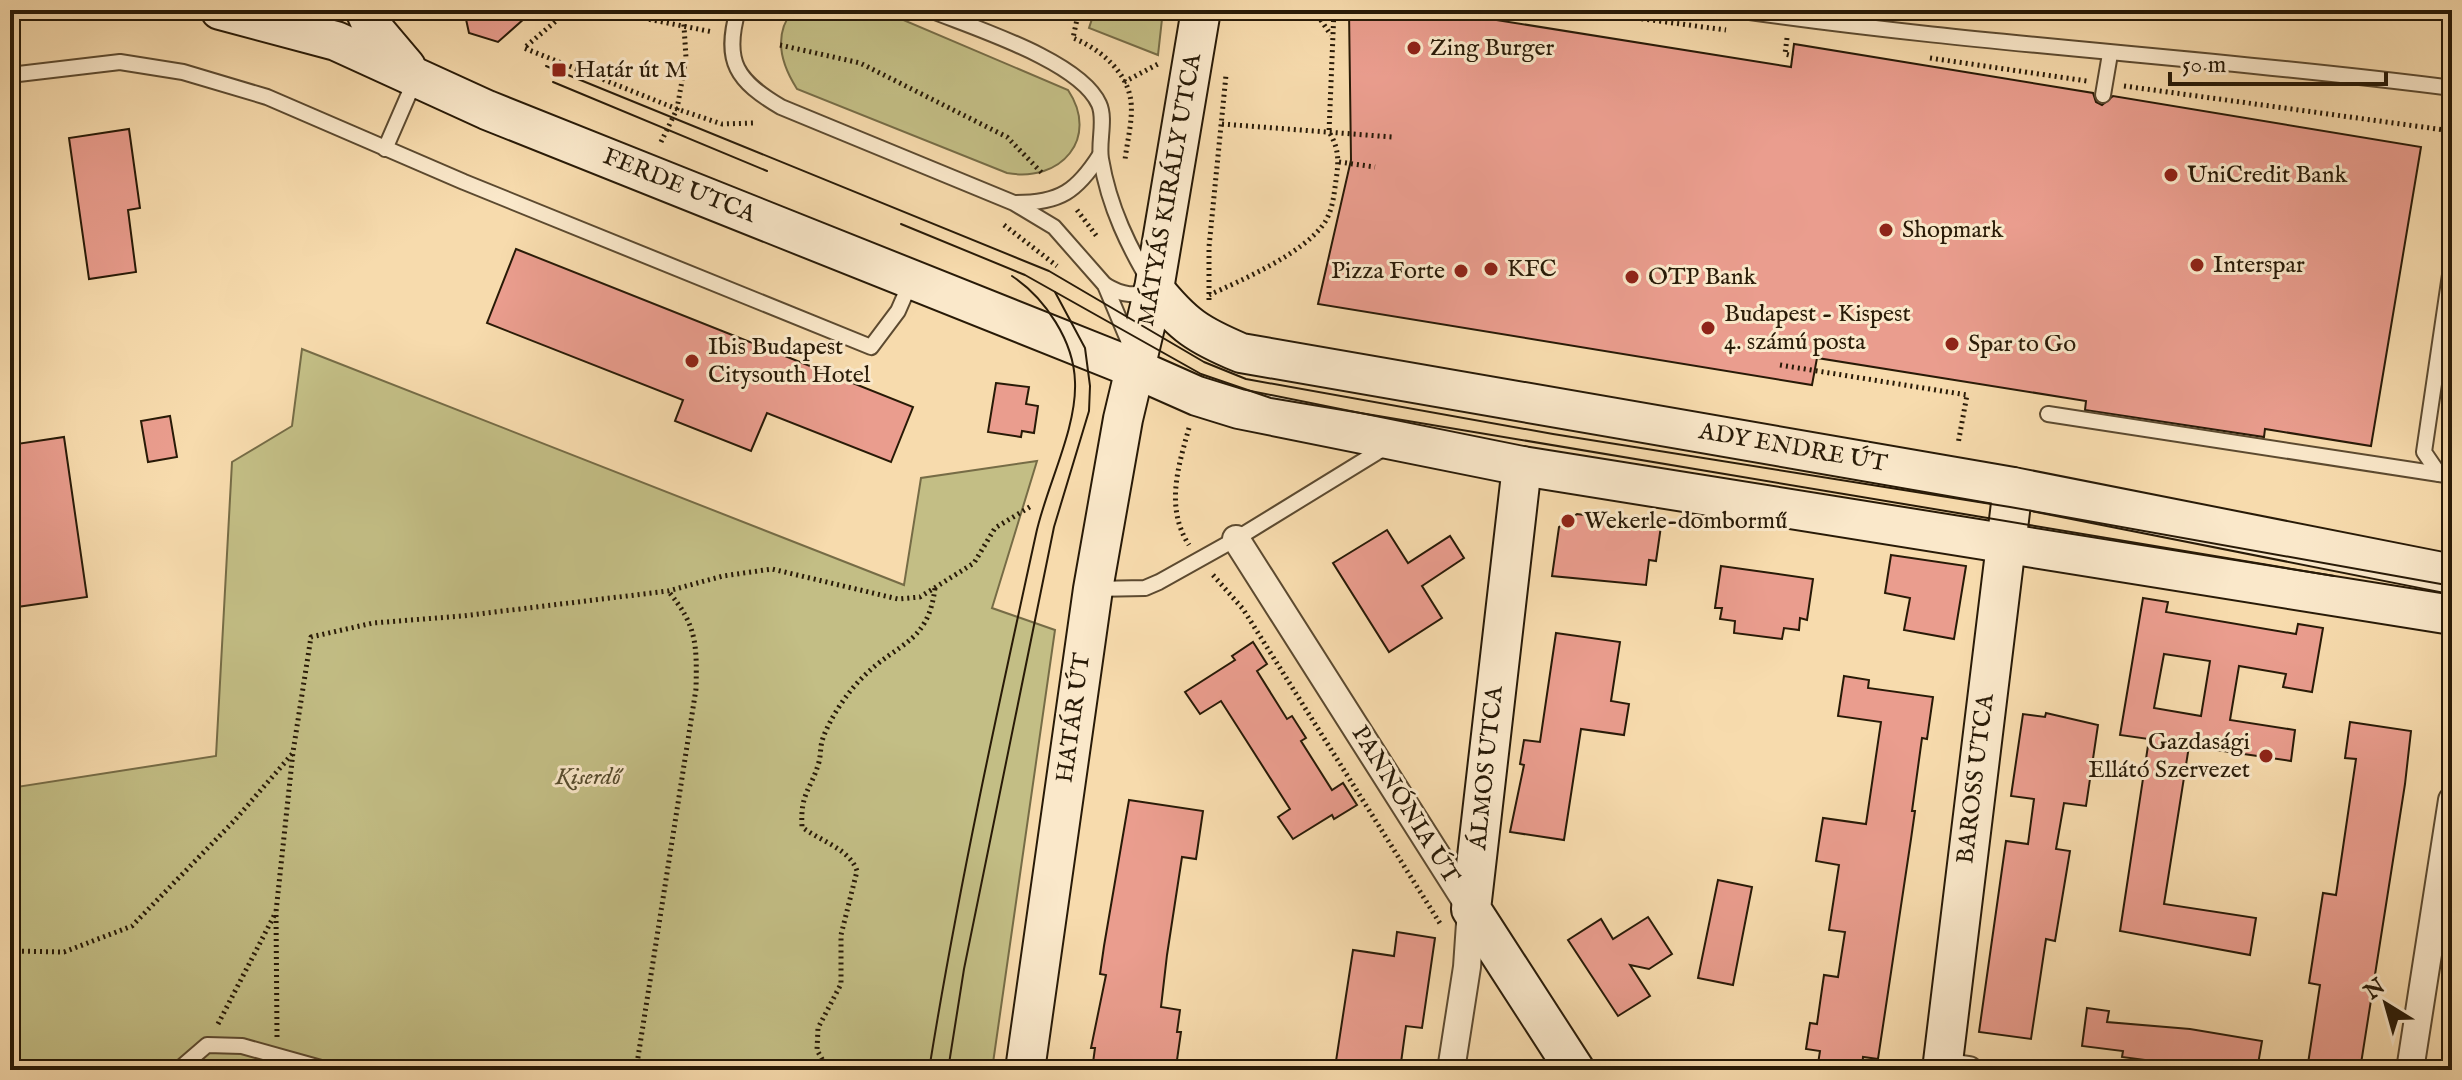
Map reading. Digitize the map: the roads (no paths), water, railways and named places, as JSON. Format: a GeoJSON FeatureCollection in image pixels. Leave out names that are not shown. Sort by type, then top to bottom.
{"type":"FeatureCollection","features":[{"type":"Feature","properties":{"kind":"street","name":"FERDE UTCA"},"geometry":{"type":"LineString","coordinates":[[220,10],[310,32],[372,56],[487,110],[1136,369]]}},
{"type":"Feature","properties":{"kind":"street"},"geometry":{"type":"LineString","coordinates":[[332,10],[372,56]]}},
{"type":"Feature","properties":{"kind":"street"},"geometry":{"type":"LineString","coordinates":[[365,10],[378,35],[416,78]]}},
{"type":"Feature","properties":{"kind":"street","name":"MÁTYÁS KIRÁLY UTCA"},"geometry":{"type":"LineString","coordinates":[[1136,369],[1154,289],[1201,10]]}},
{"type":"Feature","properties":{"kind":"street","name":"ADY ENDRE ÚT"},"geometry":{"type":"LineString","coordinates":[[1154,289],[1179,321],[1208,339],[1241,353],[2013,487],[2452,574]]}},
{"type":"Feature","properties":{"kind":"street"},"geometry":{"type":"LineString","coordinates":[[1136,369],[1197,396],[1239,409],[1522,466],[2005,542],[2444,605]]}},
{"type":"Feature","properties":{"kind":"street","name":"HATÁR ÚT"},"geometry":{"type":"LineString","coordinates":[[1025,1070],[1093,589],[1123,419],[1136,369]]}},
{"type":"Feature","properties":{"kind":"street","name":"ÁLMOS UTCA"},"geometry":{"type":"LineString","coordinates":[[1451,1070],[1467,967],[1522,466]]}},
{"type":"Feature","properties":{"kind":"street","name":"BAROSS UTCA"},"geometry":{"type":"LineString","coordinates":[[1951,1069],[2013,487]]}},
{"type":"Feature","properties":{"kind":"street","name":"PANNÓNIA ÚT"},"geometry":{"type":"LineString","coordinates":[[1236,539],[1575,1070]]}},
{"type":"Feature","properties":{"kind":"street"},"geometry":{"type":"LineString","coordinates":[[2410,1070],[2452,800]]}},
{"type":"Feature","properties":{"kind":"lane"},"geometry":{"type":"LineString","coordinates":[[738,10],[731,35],[733,64],[751,89],[781,107],[1014,203],[1054,227],[1105,285],[1127,333],[1136,369]]}},
{"type":"Feature","properties":{"kind":"lane"},"geometry":{"type":"LineString","coordinates":[[930,10],[1067,68],[1087,86],[1100,106],[1100,155],[1118,224],[1154,289],[1138,295],[1120,294],[1105,285]]}},
{"type":"Feature","properties":{"kind":"lane"},"geometry":{"type":"LineString","coordinates":[[1736,10],[1853,17],[1965,39],[2308,69],[2452,88]]}},
{"type":"Feature","properties":{"kind":"lane"},"geometry":{"type":"LineString","coordinates":[[2104,87],[2110,54]]}},
{"type":"Feature","properties":{"kind":"lane"},"geometry":{"type":"LineString","coordinates":[[10,75],[120,62],[183,72],[267,97],[464,182],[871,347],[898,311],[912,279]]}},
{"type":"Feature","properties":{"kind":"lane"},"geometry":{"type":"LineString","coordinates":[[385,149],[416,78]]}},
{"type":"Feature","properties":{"kind":"lane"},"geometry":{"type":"LineString","coordinates":[[1014,203],[1042,203],[1064,196],[1086,178],[1100,155]]}},
{"type":"Feature","properties":{"kind":"lane"},"geometry":{"type":"LineString","coordinates":[[2445,475],[2424,452],[2452,261]]}},
{"type":"Feature","properties":{"kind":"lane"},"geometry":{"type":"LineString","coordinates":[[2048,414],[2445,475]]}},
{"type":"Feature","properties":{"kind":"lane"},"geometry":{"type":"LineString","coordinates":[[1093,589],[1145,588],[1236,539],[1394,442]]}},
{"type":"Feature","properties":{"kind":"lane"},"geometry":{"type":"LineString","coordinates":[[178,1070],[207,1045],[242,1046],[328,1070]]}},
{"type":"Feature","properties":{"kind":"tram line"},"geometry":{"type":"LineString","coordinates":[[546,66],[1049,271],[1204,362],[1246,379],[1553,434],[2010,507],[2452,586]]}},
{"type":"Feature","properties":{"kind":"tram line"},"geometry":{"type":"LineString","coordinates":[[553,82],[767,171]]}},
{"type":"Feature","properties":{"kind":"tram line"},"geometry":{"type":"LineString","coordinates":[[901,224],[1025,275],[1201,374],[1271,398],[2334,576]]}},
{"type":"Feature","properties":{"kind":"tram line"},"geometry":{"type":"LineString","coordinates":[[929,1070],[965,868],[1007,668],[1036,534],[1066,438],[1074,400],[1073,367],[1063,336],[1036,296],[1012,276]]}},
{"type":"Feature","properties":{"kind":"tram line"},"geometry":{"type":"LineString","coordinates":[[948,1070],[964,969],[1054,527],[1089,411],[1090,386],[1085,348],[1055,292]]}},
{"type":"Feature","properties":{"kind":"place","name":"Zing Burger"},"geometry":{"type":"Point","coordinates":[1414,48]}},
{"type":"Feature","properties":{"kind":"place","name":"Határ út M"},"geometry":{"type":"Point","coordinates":[559,70]}},
{"type":"Feature","properties":{"kind":"place","name":"UniCredit Bank"},"geometry":{"type":"Point","coordinates":[2171,175]}},
{"type":"Feature","properties":{"kind":"place","name":"Shopmark"},"geometry":{"type":"Point","coordinates":[1886,230]}},
{"type":"Feature","properties":{"kind":"place","name":"Interspar"},"geometry":{"type":"Point","coordinates":[2197,265]}},
{"type":"Feature","properties":{"kind":"place","name":"KFC"},"geometry":{"type":"Point","coordinates":[1491,269]}},
{"type":"Feature","properties":{"kind":"place","name":"Pizza Forte"},"geometry":{"type":"Point","coordinates":[1461,271]}},
{"type":"Feature","properties":{"kind":"place","name":"OTP Bank"},"geometry":{"type":"Point","coordinates":[1632,277]}},
{"type":"Feature","properties":{"kind":"place","name":"Budapest - Kispest 4. számú posta"},"geometry":{"type":"Point","coordinates":[1708,328]}},
{"type":"Feature","properties":{"kind":"place","name":"Spar to Go"},"geometry":{"type":"Point","coordinates":[1952,344]}},
{"type":"Feature","properties":{"kind":"place","name":"Ibis Budapest Citysouth Hotel"},"geometry":{"type":"Point","coordinates":[692,361]}},
{"type":"Feature","properties":{"kind":"place","name":"Wekerle-dombormű"},"geometry":{"type":"Point","coordinates":[1568,521]}},
{"type":"Feature","properties":{"kind":"place","name":"Gazdasági Ellátó Szervezet"},"geometry":{"type":"Point","coordinates":[2266,756]}},
{"type":"Feature","properties":{"kind":"park label","name":"Kiserdő"},"geometry":{"type":"Point","coordinates":[588,777]}}]}
